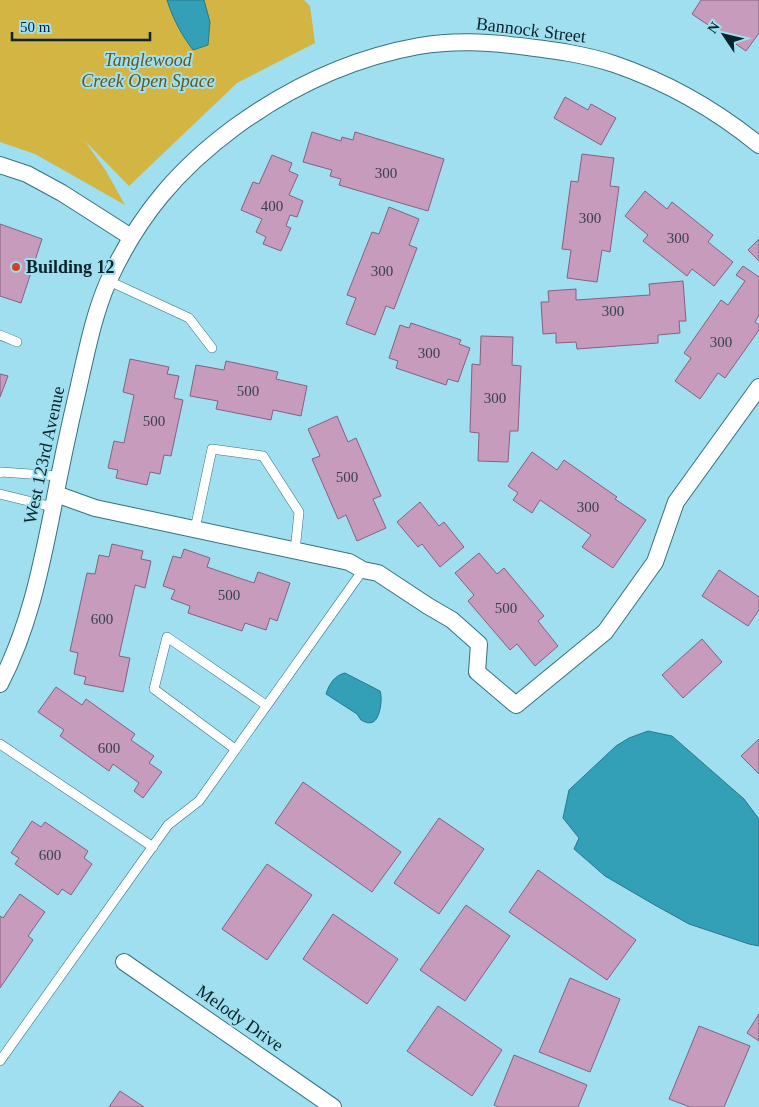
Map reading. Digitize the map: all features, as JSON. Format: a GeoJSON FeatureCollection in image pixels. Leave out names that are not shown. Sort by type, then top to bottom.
{"type":"FeatureCollection","features":[{"type":"Feature","properties":{"kind":"street","name":"Bannock Street"},"geometry":{"type":"LineString","coordinates":[[131,237],[155,202],[174,180],[225,135],[253,114],[317,78],[388,53],[421,46],[457,42],[484,42],[550,50],[613,64],[657,81],[705,106],[759,145]]}},
{"type":"Feature","properties":{"kind":"street"},"geometry":{"type":"LineString","coordinates":[[0,165],[28,174],[62,193],[131,237]]}},
{"type":"Feature","properties":{"kind":"street","name":"West 123rd Avenue"},"geometry":{"type":"LineString","coordinates":[[0,684],[29,616],[38,583],[87,348],[109,281],[131,237]]}},
{"type":"Feature","properties":{"kind":"street"},"geometry":{"type":"LineString","coordinates":[[54,501],[349,562],[363,570],[378,573],[452,620],[480,644],[477,672],[516,704],[605,632],[655,562],[676,502],[759,387]]}},
{"type":"Feature","properties":{"kind":"street","name":"Melody Drive"},"geometry":{"type":"LineString","coordinates":[[124,962],[333,1107]]}},
{"type":"Feature","properties":{"kind":"lane"},"geometry":{"type":"LineString","coordinates":[[109,281],[189,318],[212,348]]}},
{"type":"Feature","properties":{"kind":"lane"},"geometry":{"type":"LineString","coordinates":[[0,335],[17,342]]}},
{"type":"Feature","properties":{"kind":"lane"},"geometry":{"type":"LineString","coordinates":[[195,529],[212,450],[263,456],[299,512],[295,551]]}},
{"type":"Feature","properties":{"kind":"lane"},"geometry":{"type":"LineString","coordinates":[[0,473],[59,476]]}},
{"type":"Feature","properties":{"kind":"lane"},"geometry":{"type":"LineString","coordinates":[[0,494],[54,501]]}},
{"type":"Feature","properties":{"kind":"lane"},"geometry":{"type":"LineString","coordinates":[[0,1061],[168,826],[199,801],[363,570]]}},
{"type":"Feature","properties":{"kind":"lane"},"geometry":{"type":"LineString","coordinates":[[235,749],[154,689],[167,637],[266,705]]}},
{"type":"Feature","properties":{"kind":"lane"},"geometry":{"type":"LineString","coordinates":[[0,744],[153,847]]}},
{"type":"Feature","properties":{"kind":"green space","name":"Tanglewood Creek Open Space"},"geometry":{"type":"Polygon","coordinates":[[[0,0],[304,0],[310,6],[315,43],[237,83],[129,186],[85,141],[106,171],[125,205],[35,154],[0,142],[0,0]]]}},
{"type":"Feature","properties":{"kind":"water"},"geometry":{"type":"Polygon","coordinates":[[[167,0],[204,0],[210,22],[208,45],[193,50],[178,26],[167,0]]]}},
{"type":"Feature","properties":{"kind":"water"},"geometry":{"type":"Polygon","coordinates":[[[345,673],[380,691],[380,708],[373,722],[368,723],[361,720],[357,714],[326,694],[333,680],[345,673]]]}},
{"type":"Feature","properties":{"kind":"water"},"geometry":{"type":"Polygon","coordinates":[[[648,731],[672,736],[744,799],[759,819],[759,946],[689,924],[605,876],[574,849],[579,838],[563,818],[569,790],[616,746],[629,738],[648,731]]]}},
{"type":"Feature","properties":{"kind":"building"},"geometry":{"type":"Polygon","coordinates":[[[701,0],[759,0],[759,33],[746,51],[692,14],[701,0]]]}},
{"type":"Feature","properties":{"kind":"building"},"geometry":{"type":"Polygon","coordinates":[[[565,97],[588,110],[591,104],[616,118],[601,145],[554,118],[565,97]]]}},
{"type":"Feature","properties":{"kind":"building"},"geometry":{"type":"Polygon","coordinates":[[[312,132],[341,141],[342,137],[353,140],[355,132],[444,159],[428,211],[339,185],[341,179],[330,176],[332,170],[303,162],[312,132]]]}},
{"type":"Feature","properties":{"kind":"building"},"geometry":{"type":"Polygon","coordinates":[[[582,154],[614,158],[610,186],[619,187],[610,252],[602,250],[597,282],[567,278],[571,250],[562,249],[571,181],[578,182],[582,154]]]}},
{"type":"Feature","properties":{"kind":"building"},"geometry":{"type":"Polygon","coordinates":[[[272,155],[292,163],[289,171],[298,175],[289,195],[303,201],[297,217],[290,215],[286,226],[291,228],[281,251],[263,244],[266,237],[256,232],[262,219],[241,210],[253,182],[259,184],[272,155]]]}},
{"type":"Feature","properties":{"kind":"building"},"geometry":{"type":"Polygon","coordinates":[[[645,191],[667,209],[672,202],[713,235],[708,242],[733,262],[714,286],[692,269],[687,276],[643,241],[648,235],[625,216],[645,191]]]}},
{"type":"Feature","properties":{"kind":"building"},"geometry":{"type":"Polygon","coordinates":[[[389,207],[419,219],[409,245],[417,248],[394,309],[386,306],[375,335],[346,324],[356,298],[347,295],[372,232],[379,234],[389,207]]]}},
{"type":"Feature","properties":{"kind":"building","name":"Building 12"},"geometry":{"type":"Polygon","coordinates":[[[0,224],[42,239],[21,303],[0,296],[0,224]]]}},
{"type":"Feature","properties":{"kind":"building"},"geometry":{"type":"Polygon","coordinates":[[[759,239],[759,261],[748,250],[759,239]]]}},
{"type":"Feature","properties":{"kind":"building"},"geometry":{"type":"Polygon","coordinates":[[[743,266],[759,277],[759,315],[755,322],[759,325],[759,330],[725,378],[718,373],[700,399],[675,381],[691,358],[684,353],[721,300],[728,305],[745,281],[736,275],[743,266]]]}},
{"type":"Feature","properties":{"kind":"building"},"geometry":{"type":"Polygon","coordinates":[[[683,281],[686,321],[679,321],[680,333],[658,335],[658,343],[577,349],[576,342],[556,343],[556,333],[543,334],[541,302],[549,302],[548,291],[576,289],[576,300],[650,295],[649,284],[683,281]]]}},
{"type":"Feature","properties":{"kind":"building"},"geometry":{"type":"Polygon","coordinates":[[[411,323],[461,340],[459,344],[470,348],[458,382],[448,379],[446,385],[396,368],[398,361],[389,358],[400,325],[409,328],[411,323]]]}},
{"type":"Feature","properties":{"kind":"building"},"geometry":{"type":"Polygon","coordinates":[[[481,336],[513,337],[512,365],[521,366],[518,431],[510,431],[508,462],[478,461],[479,433],[470,432],[472,364],[480,365],[481,336]]]}},
{"type":"Feature","properties":{"kind":"building"},"geometry":{"type":"Polygon","coordinates":[[[130,359],[169,367],[167,374],[179,376],[174,398],[183,400],[171,456],[164,455],[160,474],[150,472],[147,485],[116,478],[118,470],[108,468],[114,441],[124,443],[134,395],[123,392],[130,359]]]}},
{"type":"Feature","properties":{"kind":"building"},"geometry":{"type":"Polygon","coordinates":[[[226,361],[278,372],[276,379],[307,386],[301,416],[273,410],[271,420],[216,409],[218,401],[190,396],[196,365],[224,370],[226,361]]]}},
{"type":"Feature","properties":{"kind":"building"},"geometry":{"type":"Polygon","coordinates":[[[0,374],[8,376],[0,397],[0,374]]]}},
{"type":"Feature","properties":{"kind":"building"},"geometry":{"type":"Polygon","coordinates":[[[337,416],[348,442],[356,438],[381,496],[373,499],[386,528],[357,541],[346,515],[338,519],[312,459],[320,456],[308,429],[337,416]]]}},
{"type":"Feature","properties":{"kind":"building"},"geometry":{"type":"Polygon","coordinates":[[[532,452],[557,470],[564,460],[646,520],[613,568],[582,547],[591,535],[540,500],[532,513],[513,500],[518,493],[508,486],[532,452]]]}},
{"type":"Feature","properties":{"kind":"building"},"geometry":{"type":"Polygon","coordinates":[[[420,502],[439,526],[444,522],[464,547],[440,567],[422,544],[418,547],[397,522],[420,502]]]}},
{"type":"Feature","properties":{"kind":"building"},"geometry":{"type":"Polygon","coordinates":[[[112,544],[143,551],[141,559],[151,561],[145,588],[135,585],[119,656],[130,658],[123,692],[84,684],[86,677],[74,674],[78,653],[70,651],[87,573],[95,574],[99,555],[109,557],[112,544]]]}},
{"type":"Feature","properties":{"kind":"building"},"geometry":{"type":"Polygon","coordinates":[[[184,549],[210,558],[207,567],[254,583],[258,572],[290,583],[277,621],[270,618],[266,630],[245,623],[242,631],[188,613],[190,606],[171,599],[175,590],[163,586],[173,556],[181,558],[184,549]]]}},
{"type":"Feature","properties":{"kind":"building"},"geometry":{"type":"Polygon","coordinates":[[[479,553],[497,574],[504,568],[544,616],[538,621],[558,646],[535,666],[517,644],[510,650],[468,601],[474,595],[455,573],[479,553]]]}},
{"type":"Feature","properties":{"kind":"building"},"geometry":{"type":"Polygon","coordinates":[[[719,570],[759,597],[759,610],[748,626],[702,596],[719,570]]]}},
{"type":"Feature","properties":{"kind":"building"},"geometry":{"type":"Polygon","coordinates":[[[702,639],[722,662],[683,698],[662,675],[702,639]]]}},
{"type":"Feature","properties":{"kind":"building"},"geometry":{"type":"Polygon","coordinates":[[[56,687],[82,705],[86,699],[135,734],[131,740],[154,756],[149,763],[162,772],[143,798],[134,791],[139,783],[113,764],[109,771],[60,736],[64,730],[38,712],[56,687]]]}},
{"type":"Feature","properties":{"kind":"building"},"geometry":{"type":"Polygon","coordinates":[[[759,739],[759,774],[741,756],[759,739]]]}},
{"type":"Feature","properties":{"kind":"building"},"geometry":{"type":"Polygon","coordinates":[[[303,782],[401,852],[372,892],[275,823],[303,782]]]}},
{"type":"Feature","properties":{"kind":"building"},"geometry":{"type":"Polygon","coordinates":[[[439,818],[484,849],[439,914],[394,883],[439,818]]]}},
{"type":"Feature","properties":{"kind":"building"},"geometry":{"type":"Polygon","coordinates":[[[32,821],[41,827],[45,822],[88,851],[84,858],[92,864],[71,895],[62,889],[58,895],[15,864],[19,858],[11,853],[32,821]]]}},
{"type":"Feature","properties":{"kind":"building"},"geometry":{"type":"Polygon","coordinates":[[[267,864],[312,895],[267,960],[222,929],[267,864]]]}},
{"type":"Feature","properties":{"kind":"building"},"geometry":{"type":"Polygon","coordinates":[[[538,870],[636,940],[607,980],[509,912],[538,870]]]}},
{"type":"Feature","properties":{"kind":"building"},"geometry":{"type":"Polygon","coordinates":[[[20,894],[45,912],[28,936],[33,940],[0,988],[0,916],[3,918],[20,894]]]}},
{"type":"Feature","properties":{"kind":"building"},"geometry":{"type":"Polygon","coordinates":[[[466,905],[510,936],[465,1001],[420,970],[466,905]]]}},
{"type":"Feature","properties":{"kind":"building"},"geometry":{"type":"Polygon","coordinates":[[[333,914],[398,959],[367,1004],[303,959],[333,914]]]}},
{"type":"Feature","properties":{"kind":"building"},"geometry":{"type":"Polygon","coordinates":[[[570,978],[620,999],[590,1072],[539,1052],[570,978]]]}},
{"type":"Feature","properties":{"kind":"building"},"geometry":{"type":"Polygon","coordinates":[[[438,1006],[502,1050],[472,1096],[407,1051],[438,1006]]]}},
{"type":"Feature","properties":{"kind":"building"},"geometry":{"type":"Polygon","coordinates":[[[759,1014],[759,1041],[747,1033],[759,1014]]]}},
{"type":"Feature","properties":{"kind":"building"},"geometry":{"type":"Polygon","coordinates":[[[699,1026],[750,1046],[724,1107],[690,1107],[669,1099],[699,1026]]]}},
{"type":"Feature","properties":{"kind":"building"},"geometry":{"type":"Polygon","coordinates":[[[514,1055],[587,1085],[578,1107],[498,1107],[494,1105],[514,1055]]]}},
{"type":"Feature","properties":{"kind":"building"},"geometry":{"type":"Polygon","coordinates":[[[120,1091],[144,1107],[109,1107],[120,1091]]]}},
{"type":"Feature","properties":{"kind":"place","name":"Building 12"},"geometry":{"type":"Point","coordinates":[16,267]}}]}
